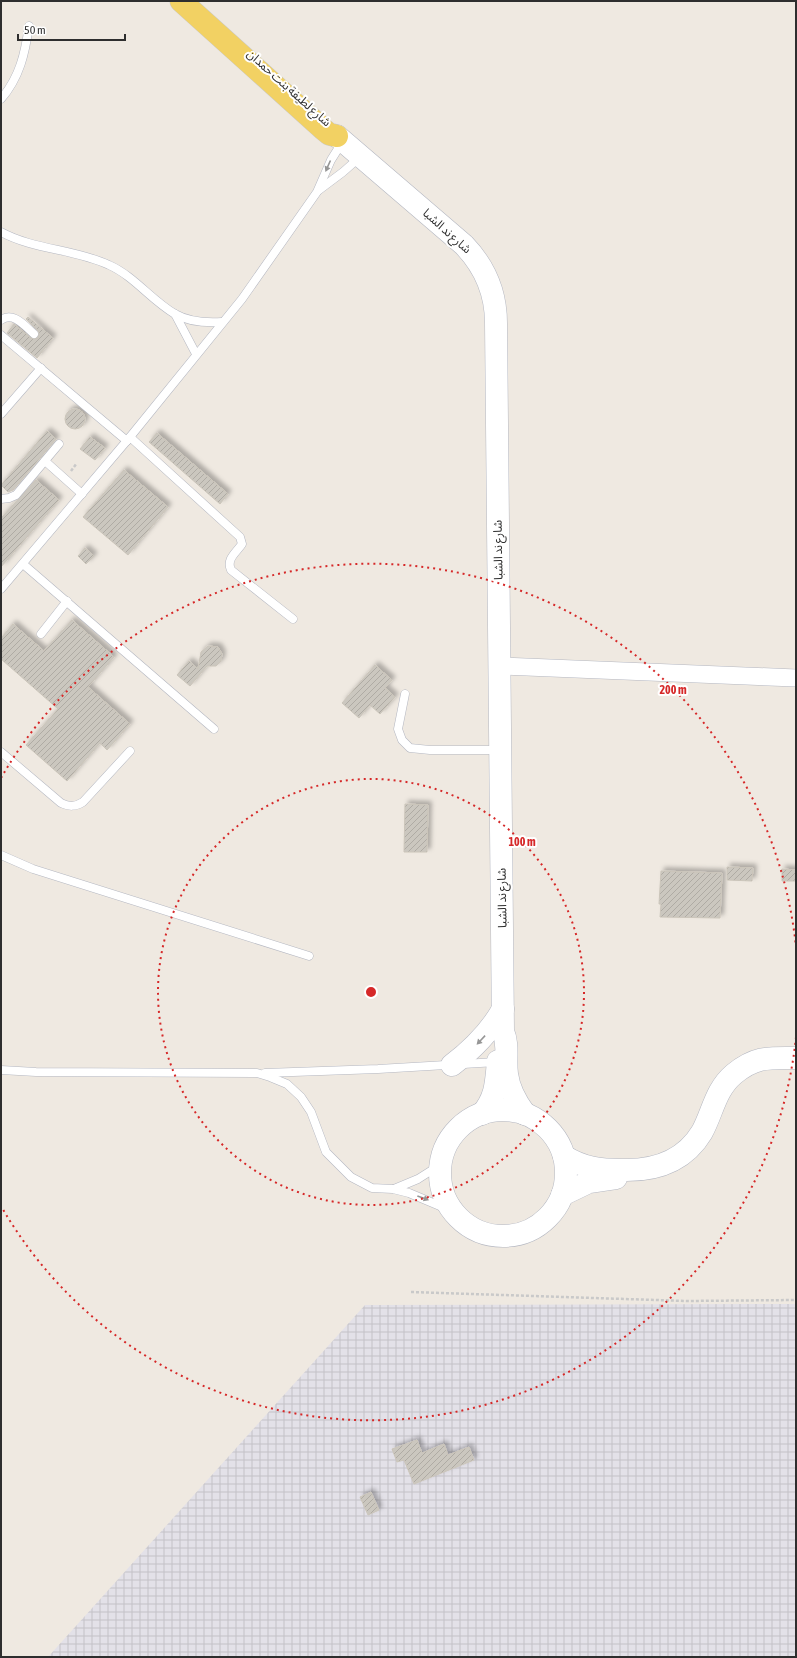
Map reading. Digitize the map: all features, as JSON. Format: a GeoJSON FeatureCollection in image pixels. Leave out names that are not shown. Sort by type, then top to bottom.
{"type":"FeatureCollection","features":[{"type":"Feature","properties":{"kind":"main road","name":"شارع لطيفة بنت حمدان"},"geometry":{"type":"LineString","coordinates":[[181,1],[323,129],[329,134],[340,139]]}},
{"type":"Feature","properties":{"kind":"main road","name":"شارع لطيفة بنت حمدان"},"geometry":{"type":"LineString","coordinates":[[190,1],[330,124],[340,139]]}},
{"type":"Feature","properties":{"kind":"main road","name":"شارع ند الشبا"},"geometry":{"type":"LineString","coordinates":[[340,139],[464,245],[480,264],[491,287],[496,311],[503,1031],[506,1042],[507,1073],[509,1084],[513,1095],[525,1114]]}},
{"type":"Feature","properties":{"kind":"main road"},"geometry":{"type":"LineString","coordinates":[[452,1065],[482,1039],[496,1022],[503,1009]]}},
{"type":"Feature","properties":{"kind":"main road","name":"شارع ند الشبا"},"geometry":{"type":"LineString","coordinates":[[482,1114],[492,1098],[495,1089],[499,1042],[503,1031]]}},
{"type":"Feature","properties":{"kind":"main road"},"geometry":{"type":"LineString","coordinates":[[564,1156],[581,1165],[601,1170],[642,1170],[662,1166],[681,1155],[696,1140],[707,1122],[719,1091],[732,1075],[755,1061],[776,1057],[791,1058]]}},
{"type":"Feature","properties":{"kind":"main road"},"geometry":{"type":"LineString","coordinates":[[562,1195],[589,1182],[665,1173],[684,1163],[700,1149],[706,1141],[721,1103],[734,1085],[748,1073],[791,1058]]}},
{"type":"Feature","properties":{"kind":"main road"},"geometry":{"type":"LineString","coordinates":[[503,1110],[525,1114],[542,1124],[549,1131],[555,1138],[564,1156],[566,1176],[562,1195],[552,1212],[538,1226],[525,1232],[510,1236],[491,1235],[474,1229],[462,1221],[452,1211],[447,1202],[441,1184],[440,1165],[446,1146],[457,1130],[473,1118],[482,1114],[503,1110]]}},
{"type":"Feature","properties":{"kind":"street"},"geometry":{"type":"LineString","coordinates":[[500,666],[796,678]]}},
{"type":"Feature","properties":{"kind":"lane"},"geometry":{"type":"LineString","coordinates":[[1,98],[13,83],[22,62],[29,26]]}},
{"type":"Feature","properties":{"kind":"lane"},"geometry":{"type":"LineString","coordinates":[[1,589],[129,439],[196,354],[242,299],[317,192],[340,139]]}},
{"type":"Feature","properties":{"kind":"lane"},"geometry":{"type":"LineString","coordinates":[[317,192],[343,172],[360,156]]}},
{"type":"Feature","properties":{"kind":"lane"},"geometry":{"type":"LineString","coordinates":[[1,232],[20,240],[94,259],[110,266],[125,274],[175,314],[198,322],[222,322]]}},
{"type":"Feature","properties":{"kind":"lane"},"geometry":{"type":"LineString","coordinates":[[175,314],[196,354]]}},
{"type":"Feature","properties":{"kind":"lane"},"geometry":{"type":"LineString","coordinates":[[1,320],[5,317],[12,317],[34,334]]}},
{"type":"Feature","properties":{"kind":"lane"},"geometry":{"type":"LineString","coordinates":[[1,335],[129,439],[240,536],[242,544],[232,556],[229,563],[231,570],[293,619]]}},
{"type":"Feature","properties":{"kind":"lane"},"geometry":{"type":"LineString","coordinates":[[1,414],[41,368]]}},
{"type":"Feature","properties":{"kind":"lane"},"geometry":{"type":"LineString","coordinates":[[1,499],[16,495],[59,444]]}},
{"type":"Feature","properties":{"kind":"lane"},"geometry":{"type":"LineString","coordinates":[[45,461],[82,494]]}},
{"type":"Feature","properties":{"kind":"lane"},"geometry":{"type":"LineString","coordinates":[[23,564],[214,730]]}},
{"type":"Feature","properties":{"kind":"lane"},"geometry":{"type":"LineString","coordinates":[[41,634],[67,601]]}},
{"type":"Feature","properties":{"kind":"lane"},"geometry":{"type":"LineString","coordinates":[[405,694],[398,729],[402,740],[410,748],[430,750],[500,750]]}},
{"type":"Feature","properties":{"kind":"lane"},"geometry":{"type":"LineString","coordinates":[[1,752],[61,803],[75,806],[83,802],[130,751]]}},
{"type":"Feature","properties":{"kind":"lane"},"geometry":{"type":"LineString","coordinates":[[1,855],[33,869],[309,956]]}},
{"type":"Feature","properties":{"kind":"lane"},"geometry":{"type":"LineString","coordinates":[[1,1070],[36,1072],[257,1073],[498,1062]]}},
{"type":"Feature","properties":{"kind":"lane"},"geometry":{"type":"LineString","coordinates":[[257,1073],[287,1084],[301,1097],[311,1112],[326,1152],[342,1170],[361,1183],[372,1188],[393,1189],[424,1198],[452,1211]]}},
{"type":"Feature","properties":{"kind":"lane"},"geometry":{"type":"LineString","coordinates":[[393,1189],[418,1179],[440,1165]]}},
{"type":"Feature","properties":{"kind":"path"},"geometry":{"type":"LineString","coordinates":[[411,1292],[686,1301],[796,1300]]}},
{"type":"Feature","properties":{"kind":"shaded area"},"geometry":{"type":"Polygon","coordinates":[[[796,1304],[796,1657],[48,1657],[365,1305],[796,1304]]]}},
{"type":"Feature","properties":{"kind":"building"},"geometry":{"type":"Polygon","coordinates":[[[28,317],[53,338],[37,358],[7,333],[14,324],[31,338],[38,338],[39,332],[26,319],[28,317]]]}},
{"type":"Feature","properties":{"kind":"building"},"geometry":{"type":"Polygon","coordinates":[[[75,409],[82,412],[85,419],[82,426],[75,429],[68,426],[65,419],[68,412],[75,409]]]}},
{"type":"Feature","properties":{"kind":"building"},"geometry":{"type":"Polygon","coordinates":[[[47,431],[56,439],[13,490],[8,492],[1,485],[47,431]]]}},
{"type":"Feature","properties":{"kind":"building"},"geometry":{"type":"Polygon","coordinates":[[[157,433],[228,494],[220,504],[149,442],[157,433]]]}},
{"type":"Feature","properties":{"kind":"building"},"geometry":{"type":"Polygon","coordinates":[[[90,437],[105,448],[95,460],[80,449],[90,437]]]}},
{"type":"Feature","properties":{"kind":"building"},"geometry":{"type":"Polygon","coordinates":[[[124,470],[168,507],[128,555],[83,517],[124,470]]]}},
{"type":"Feature","properties":{"kind":"building"},"geometry":{"type":"Polygon","coordinates":[[[36,480],[59,500],[1,567],[1,518],[36,480]]]}},
{"type":"Feature","properties":{"kind":"building"},"geometry":{"type":"Polygon","coordinates":[[[85,548],[94,556],[86,564],[78,556],[85,548]]]}},
{"type":"Feature","properties":{"kind":"building"},"geometry":{"type":"Polygon","coordinates":[[[72,620],[114,657],[88,687],[130,724],[107,750],[100,743],[67,781],[26,745],[58,709],[1,659],[1,638],[13,624],[44,651],[72,620]]]}},
{"type":"Feature","properties":{"kind":"building"},"geometry":{"type":"Polygon","coordinates":[[[208,646],[218,647],[222,654],[221,661],[216,666],[207,666],[190,686],[177,675],[189,661],[198,669],[201,652],[208,646]]]}},
{"type":"Feature","properties":{"kind":"building"},"geometry":{"type":"Polygon","coordinates":[[[375,665],[392,680],[385,688],[395,697],[380,714],[370,705],[359,718],[342,703],[375,665]]]}},
{"type":"Feature","properties":{"kind":"building"},"geometry":{"type":"Polygon","coordinates":[[[405,804],[428,805],[427,852],[404,852],[405,804]]]}},
{"type":"Feature","properties":{"kind":"building"},"geometry":{"type":"Polygon","coordinates":[[[727,867],[753,868],[752,881],[727,880],[727,867]]]}},
{"type":"Feature","properties":{"kind":"building"},"geometry":{"type":"Polygon","coordinates":[[[782,869],[796,870],[795,881],[782,881],[782,869]]]}},
{"type":"Feature","properties":{"kind":"building"},"geometry":{"type":"Polygon","coordinates":[[[661,871],[722,873],[720,918],[660,917],[661,904],[659,904],[661,871]]]}},
{"type":"Feature","properties":{"kind":"building"},"geometry":{"type":"Polygon","coordinates":[[[417,1440],[422,1453],[444,1444],[448,1455],[469,1447],[474,1460],[414,1484],[404,1460],[397,1462],[392,1449],[417,1440]]]}},
{"type":"Feature","properties":{"kind":"building"},"geometry":{"type":"Polygon","coordinates":[[[371,1492],[379,1510],[368,1515],[360,1497],[371,1492]]]}}]}
